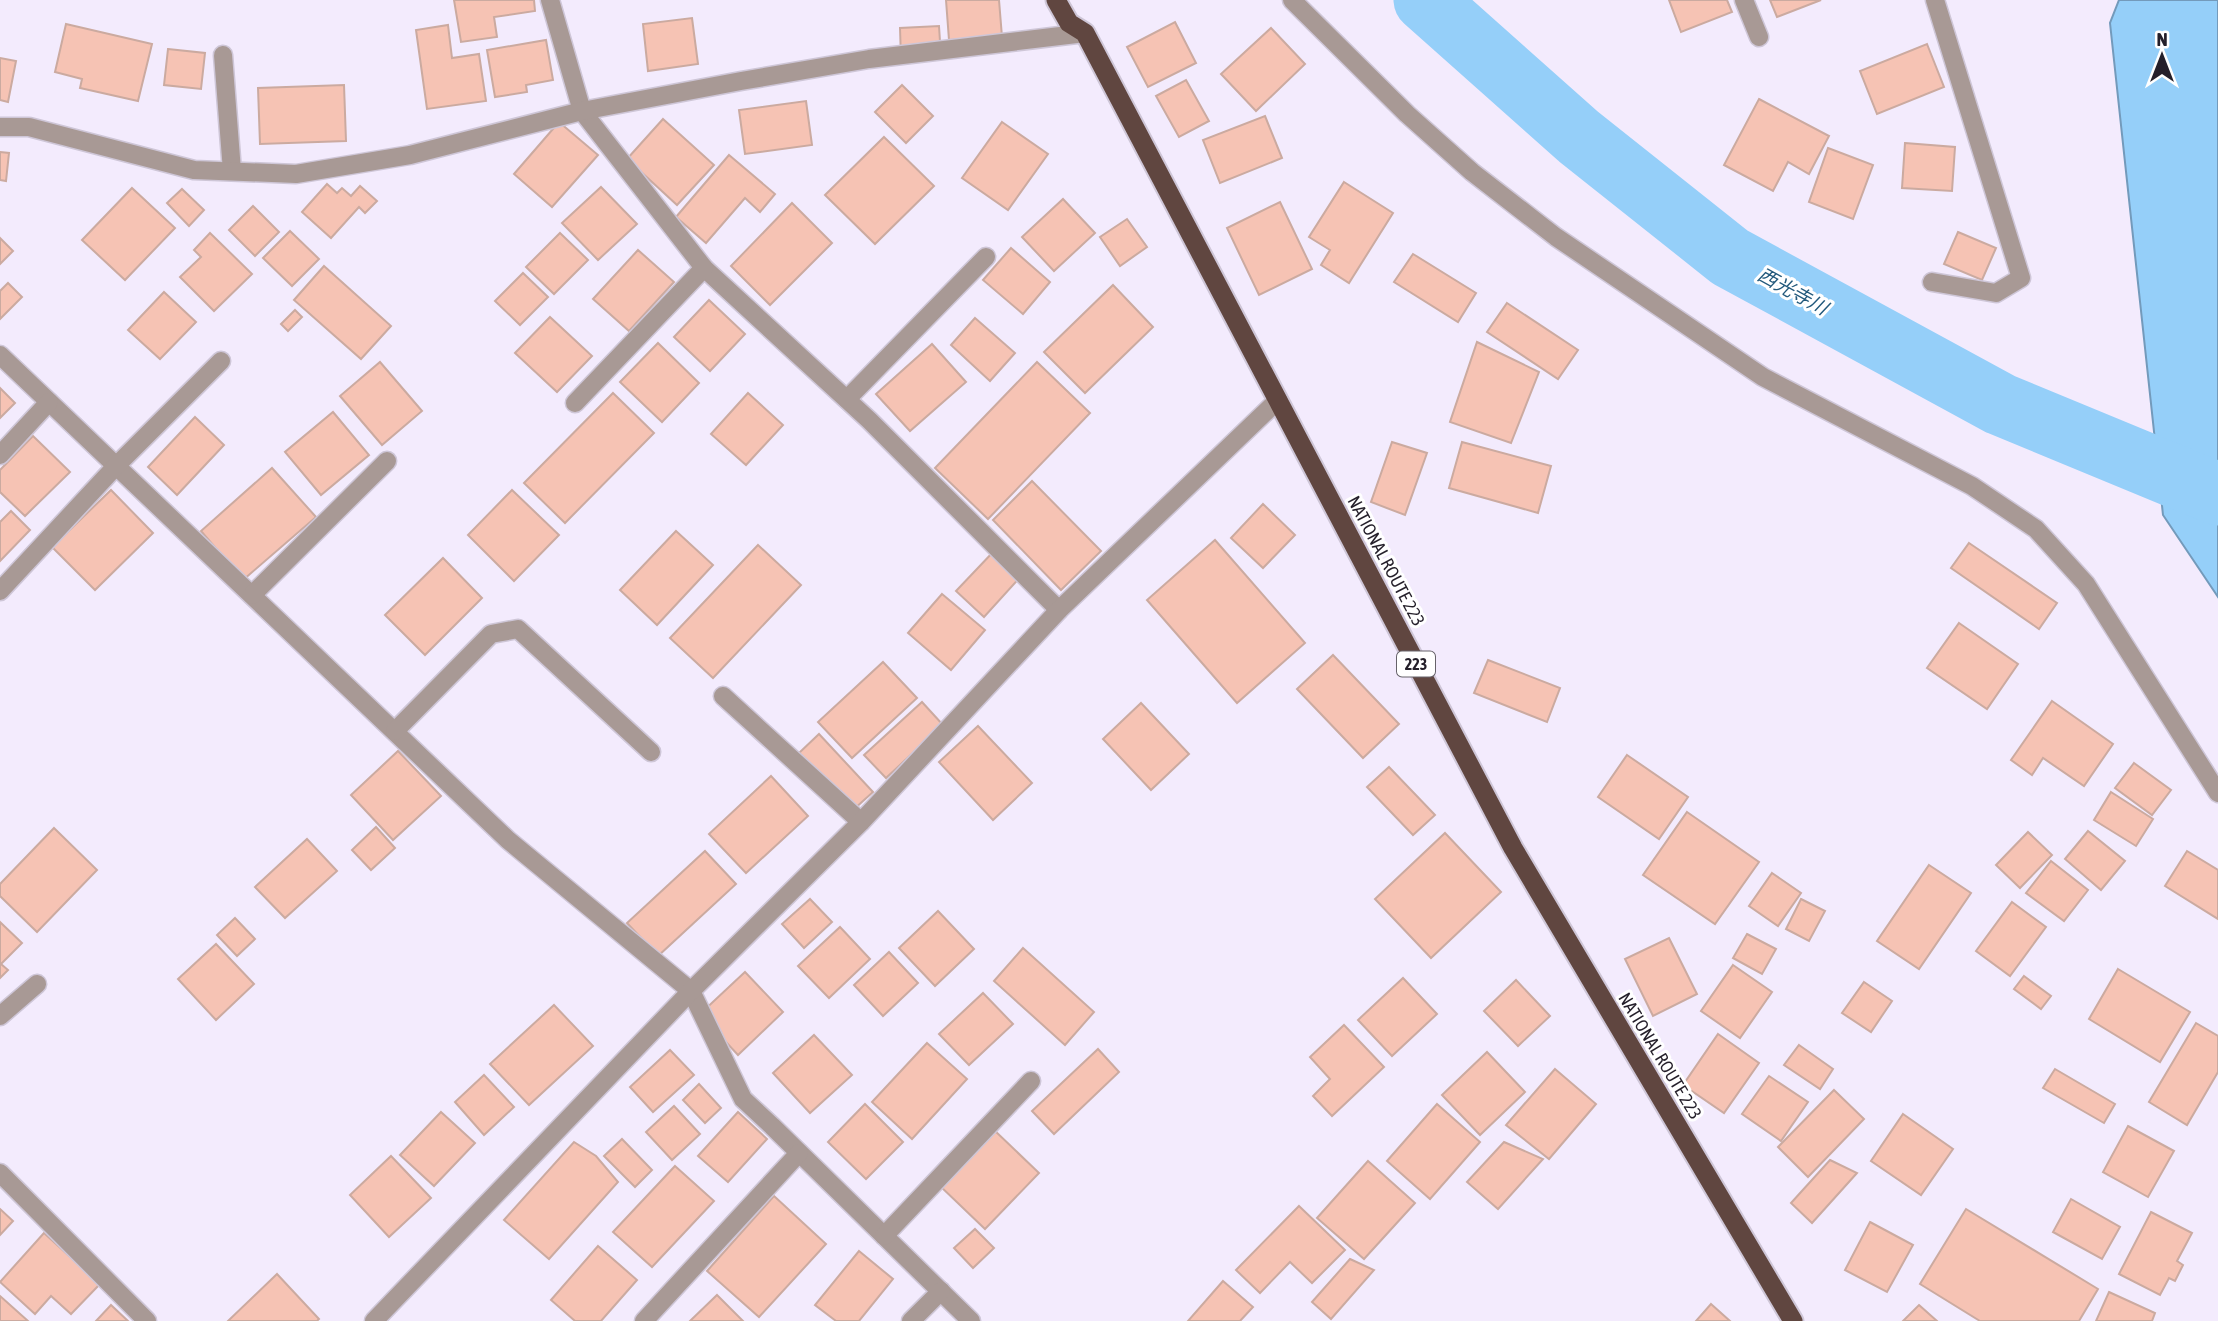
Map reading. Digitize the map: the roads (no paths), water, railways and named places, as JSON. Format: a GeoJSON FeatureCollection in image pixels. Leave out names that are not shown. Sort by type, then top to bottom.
{"type":"FeatureCollection","features":[{"type":"Feature","properties":{"kind":"highway","name":"NATIONAL ROUTE 223"},"geometry":{"type":"LineString","coordinates":[[1056,0],[1069,23],[1085,33],[1513,848],[1793,1321]]}},
{"type":"Feature","properties":{"kind":"street"},"geometry":{"type":"LineString","coordinates":[[550,0],[582,111],[704,268],[847,399],[1059,610]]}},
{"type":"Feature","properties":{"kind":"street"},"geometry":{"type":"LineString","coordinates":[[1292,0],[1426,131],[1472,172],[1556,237],[1763,377],[1972,486],[2036,529],[2086,584],[2218,793]]}},
{"type":"Feature","properties":{"kind":"street"},"geometry":{"type":"LineString","coordinates":[[1744,0],[1759,37]]}},
{"type":"Feature","properties":{"kind":"street"},"geometry":{"type":"LineString","coordinates":[[1932,282],[1996,293],[2021,278],[1935,0]]}},
{"type":"Feature","properties":{"kind":"street"},"geometry":{"type":"LineString","coordinates":[[0,127],[29,127],[194,170],[296,174],[410,155],[582,111],[869,59],[1085,33]]}},
{"type":"Feature","properties":{"kind":"street"},"geometry":{"type":"LineString","coordinates":[[223,55],[232,171]]}},
{"type":"Feature","properties":{"kind":"street"},"geometry":{"type":"LineString","coordinates":[[847,399],[986,257]]}},
{"type":"Feature","properties":{"kind":"street"},"geometry":{"type":"LineString","coordinates":[[575,402],[704,268]]}},
{"type":"Feature","properties":{"kind":"street"},"geometry":{"type":"LineString","coordinates":[[0,355],[508,839],[691,991],[743,1099],[971,1321]]}},
{"type":"Feature","properties":{"kind":"street"},"geometry":{"type":"LineString","coordinates":[[0,591],[116,466],[221,360]]}},
{"type":"Feature","properties":{"kind":"street"},"geometry":{"type":"LineString","coordinates":[[374,1321],[691,991],[861,822],[1059,610],[1278,400]]}},
{"type":"Feature","properties":{"kind":"street"},"geometry":{"type":"LineString","coordinates":[[0,455],[49,402]]}},
{"type":"Feature","properties":{"kind":"street"},"geometry":{"type":"LineString","coordinates":[[252,595],[387,461]]}},
{"type":"Feature","properties":{"kind":"street"},"geometry":{"type":"LineString","coordinates":[[395,732],[491,635],[518,629],[651,752]]}},
{"type":"Feature","properties":{"kind":"street"},"geometry":{"type":"LineString","coordinates":[[723,696],[861,822]]}},
{"type":"Feature","properties":{"kind":"street"},"geometry":{"type":"LineString","coordinates":[[0,1016],[37,984]]}},
{"type":"Feature","properties":{"kind":"street"},"geometry":{"type":"LineString","coordinates":[[884,1236],[1031,1081]]}},
{"type":"Feature","properties":{"kind":"street"},"geometry":{"type":"LineString","coordinates":[[644,1321],[799,1153]]}},
{"type":"Feature","properties":{"kind":"street"},"geometry":{"type":"LineString","coordinates":[[0,1173],[147,1321]]}},
{"type":"Feature","properties":{"kind":"street"},"geometry":{"type":"LineString","coordinates":[[911,1321],[941,1291]]}},
{"type":"Feature","properties":{"kind":"water"},"geometry":{"type":"Polygon","coordinates":[[[2119,0],[2218,0],[2218,597],[2163,515],[2110,23],[2119,0]]]}},
{"type":"Feature","properties":{"kind":"waterway","name":"西光寺川"},"geometry":{"type":"LineString","coordinates":[[1425,0],[1579,137],[1730,257],[2000,404],[2218,494]]}}]}
